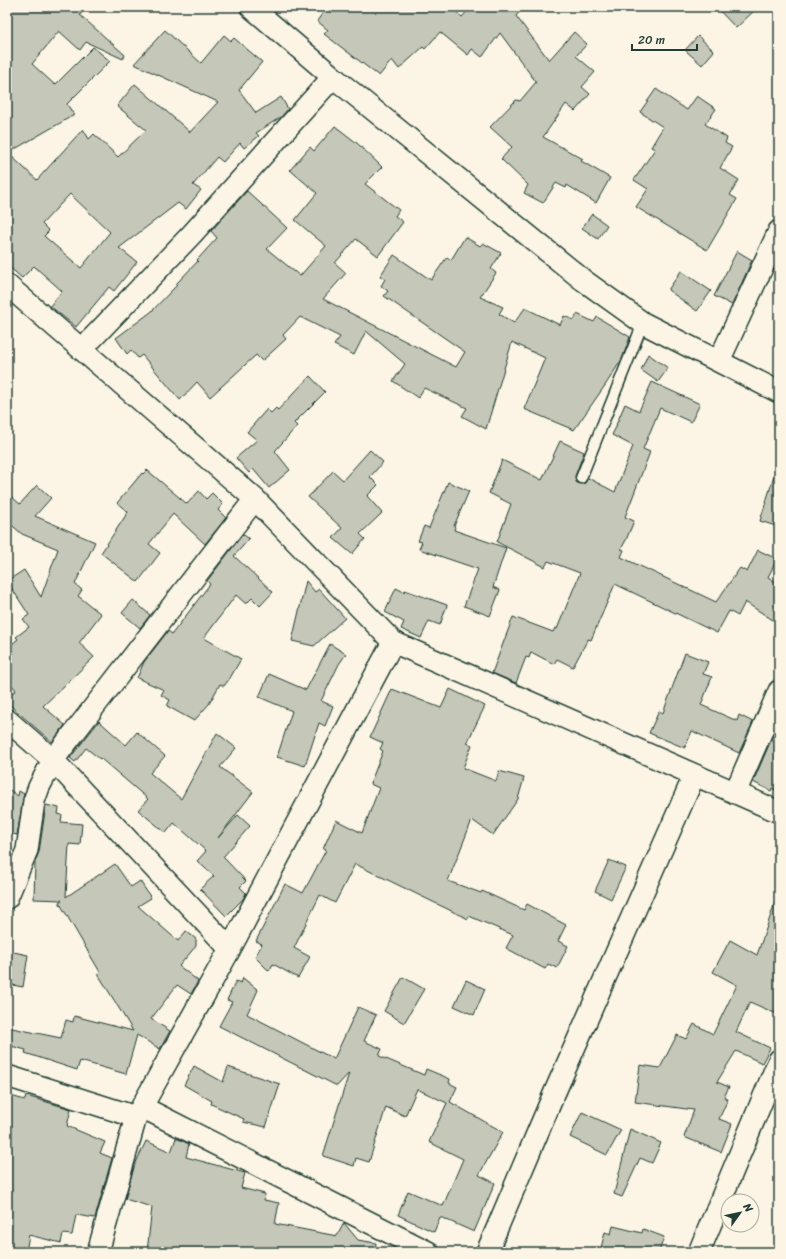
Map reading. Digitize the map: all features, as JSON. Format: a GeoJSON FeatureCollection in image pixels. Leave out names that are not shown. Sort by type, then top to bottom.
{"type":"FeatureCollection","features":[{"type":"Feature","properties":{"kind":"street"},"geometry":{"type":"LineString","coordinates":[[251,7],[333,77],[583,280],[643,323],[779,392]]}},
{"type":"Feature","properties":{"kind":"street"},"geometry":{"type":"LineString","coordinates":[[82,350],[192,234],[333,77]]}},
{"type":"Feature","properties":{"kind":"street"},"geometry":{"type":"LineString","coordinates":[[719,361],[779,231]]}},
{"type":"Feature","properties":{"kind":"street"},"geometry":{"type":"LineString","coordinates":[[7,285],[255,499],[393,642],[694,776],[735,792],[779,812]]}},
{"type":"Feature","properties":{"kind":"street"},"geometry":{"type":"LineString","coordinates":[[7,898],[26,850],[34,801],[39,786],[53,760],[255,499]]}},
{"type":"Feature","properties":{"kind":"street"},"geometry":{"type":"LineString","coordinates":[[98,1252],[139,1112],[230,949],[393,642]]}},
{"type":"Feature","properties":{"kind":"street"},"geometry":{"type":"LineString","coordinates":[[735,792],[779,691]]}},
{"type":"Feature","properties":{"kind":"street"},"geometry":{"type":"LineString","coordinates":[[7,720],[53,760],[230,949]]}},
{"type":"Feature","properties":{"kind":"street"},"geometry":{"type":"LineString","coordinates":[[487,1252],[554,1094],[694,776]]}},
{"type":"Feature","properties":{"kind":"street"},"geometry":{"type":"LineString","coordinates":[[699,1252],[779,1060]]}},
{"type":"Feature","properties":{"kind":"street"},"geometry":{"type":"LineString","coordinates":[[7,1076],[139,1112],[428,1252]]}},
{"type":"Feature","properties":{"kind":"lane"},"geometry":{"type":"LineString","coordinates":[[581,478],[643,323]]}},
{"type":"Feature","properties":{"kind":"building"},"geometry":{"type":"Polygon","coordinates":[[[7,7],[86,7],[80,15],[125,55],[123,59],[86,42],[80,50],[59,31],[32,64],[55,85],[93,47],[110,61],[67,104],[74,115],[8,153],[37,180],[83,129],[89,139],[94,134],[118,157],[146,130],[117,106],[135,84],[190,132],[218,102],[134,64],[165,30],[201,63],[224,35],[231,41],[234,38],[262,62],[239,90],[256,113],[281,97],[288,109],[281,117],[256,133],[259,136],[244,148],[240,143],[223,162],[217,157],[193,185],[201,190],[186,209],[178,203],[119,248],[137,262],[114,291],[109,287],[76,327],[50,306],[62,291],[34,266],[22,278],[7,265],[7,7]],[[70,194],[42,224],[49,231],[44,236],[81,268],[110,232],[70,194]]]}},
{"type":"Feature","properties":{"kind":"building"},"geometry":{"type":"Polygon","coordinates":[[[327,7],[450,7],[462,17],[471,7],[524,7],[516,16],[549,60],[574,32],[587,44],[576,56],[595,72],[582,87],[590,94],[575,111],[566,104],[543,137],[583,159],[581,161],[610,178],[596,203],[567,185],[566,188],[556,183],[543,203],[524,193],[528,185],[501,159],[512,147],[490,127],[516,100],[520,101],[536,82],[500,33],[482,57],[472,49],[468,55],[440,32],[425,49],[423,47],[399,69],[392,60],[379,76],[324,34],[328,30],[317,21],[327,7]]]}},
{"type":"Feature","properties":{"kind":"building"},"geometry":{"type":"Polygon","coordinates":[[[716,7],[758,7],[736,28],[716,7]]]}},
{"type":"Feature","properties":{"kind":"building"},"geometry":{"type":"Polygon","coordinates":[[[698,36],[714,51],[702,65],[685,50],[698,36]]]}},
{"type":"Feature","properties":{"kind":"building"},"geometry":{"type":"Polygon","coordinates":[[[656,89],[687,110],[697,96],[716,109],[705,124],[727,138],[725,143],[732,147],[720,168],[739,180],[730,195],[737,199],[707,250],[636,207],[648,189],[634,180],[655,149],[651,147],[663,127],[640,112],[656,89]]]}},
{"type":"Feature","properties":{"kind":"building"},"geometry":{"type":"Polygon","coordinates":[[[335,126],[357,143],[382,167],[365,184],[399,210],[395,216],[403,222],[378,256],[356,239],[335,263],[346,273],[323,299],[456,367],[465,352],[384,296],[388,291],[381,286],[385,279],[380,276],[394,255],[431,280],[447,257],[451,260],[465,237],[480,246],[483,243],[501,253],[491,269],[496,273],[480,297],[503,307],[499,314],[514,323],[525,308],[560,325],[564,316],[574,320],[577,314],[594,322],[597,317],[630,337],[622,359],[574,430],[524,409],[545,358],[512,342],[486,429],[462,416],[467,408],[424,388],[418,398],[393,381],[405,364],[366,331],[354,355],[334,345],[340,337],[300,317],[283,335],[286,339],[262,361],[256,355],[210,397],[197,382],[180,400],[142,355],[138,358],[131,350],[127,354],[116,338],[151,312],[177,285],[176,284],[217,238],[211,231],[247,191],[287,228],[267,249],[300,276],[326,246],[295,220],[317,193],[290,170],[310,147],[314,151],[335,126]]]}},
{"type":"Feature","properties":{"kind":"building"},"geometry":{"type":"Polygon","coordinates":[[[592,214],[607,225],[598,239],[582,228],[592,214]]]}},
{"type":"Feature","properties":{"kind":"building"},"geometry":{"type":"Polygon","coordinates":[[[737,251],[752,260],[732,305],[714,296],[737,251]]]}},
{"type":"Feature","properties":{"kind":"building"},"geometry":{"type":"Polygon","coordinates":[[[681,271],[711,291],[697,311],[668,290],[681,271]]]}},
{"type":"Feature","properties":{"kind":"building"},"geometry":{"type":"Polygon","coordinates":[[[648,354],[668,368],[658,382],[641,370],[648,354]]]}},
{"type":"Feature","properties":{"kind":"building"},"geometry":{"type":"Polygon","coordinates":[[[310,376],[325,392],[294,423],[297,426],[275,451],[290,470],[269,488],[253,469],[249,473],[236,458],[257,440],[247,432],[267,409],[271,413],[276,408],[278,410],[310,376]]]}},
{"type":"Feature","properties":{"kind":"building"},"geometry":{"type":"Polygon","coordinates":[[[652,382],[700,404],[691,422],[660,408],[643,449],[650,452],[625,517],[634,521],[621,549],[624,550],[621,557],[716,602],[740,568],[747,572],[758,550],[777,559],[768,577],[779,584],[779,624],[745,602],[738,616],[729,611],[717,633],[615,584],[591,640],[588,639],[573,667],[557,659],[554,664],[531,652],[529,658],[526,657],[516,683],[492,673],[513,617],[553,632],[555,628],[557,629],[580,573],[548,561],[545,567],[497,542],[511,504],[489,493],[502,460],[542,480],[560,441],[584,452],[575,476],[576,482],[582,484],[585,483],[588,478],[615,492],[633,446],[612,435],[625,404],[639,411],[652,382]]]}},
{"type":"Feature","properties":{"kind":"building"},"geometry":{"type":"Polygon","coordinates":[[[370,450],[383,462],[370,477],[378,485],[367,496],[382,513],[360,534],[365,539],[352,554],[333,538],[342,528],[308,497],[333,471],[343,480],[370,450]]]}},
{"type":"Feature","properties":{"kind":"building"},"geometry":{"type":"Polygon","coordinates":[[[147,470],[187,504],[199,491],[206,499],[212,493],[223,504],[218,510],[226,518],[205,544],[173,514],[149,544],[160,553],[138,582],[101,553],[128,512],[117,503],[142,473],[143,474],[147,470]]]}},
{"type":"Feature","properties":{"kind":"building"},"geometry":{"type":"Polygon","coordinates":[[[775,473],[779,474],[779,527],[760,521],[775,473]]]}},
{"type":"Feature","properties":{"kind":"building"},"geometry":{"type":"Polygon","coordinates":[[[448,482],[469,491],[454,526],[454,530],[506,548],[493,587],[500,590],[490,616],[464,606],[478,569],[419,549],[422,542],[418,541],[424,526],[429,528],[448,482]]]}},
{"type":"Feature","properties":{"kind":"building"},"geometry":{"type":"Polygon","coordinates":[[[37,485],[51,498],[35,516],[95,542],[75,584],[82,590],[78,596],[101,614],[79,643],[94,657],[43,706],[65,725],[52,742],[12,707],[7,700],[7,697],[16,690],[7,679],[7,648],[18,639],[16,637],[29,627],[23,619],[29,615],[7,581],[24,570],[41,597],[58,549],[22,534],[7,521],[7,493],[20,504],[37,485]]]}},
{"type":"Feature","properties":{"kind":"building"},"geometry":{"type":"Polygon","coordinates":[[[243,534],[249,539],[234,556],[273,592],[260,606],[252,598],[246,604],[236,595],[204,638],[241,659],[224,686],[220,684],[209,704],[194,721],[167,706],[170,700],[161,695],[164,690],[137,678],[144,662],[168,631],[172,634],[210,584],[207,581],[243,534]]]}},
{"type":"Feature","properties":{"kind":"building"},"geometry":{"type":"Polygon","coordinates":[[[306,581],[315,592],[319,589],[345,618],[314,646],[292,641],[306,581]]]}},
{"type":"Feature","properties":{"kind":"building"},"geometry":{"type":"Polygon","coordinates":[[[396,588],[404,592],[405,590],[447,605],[440,625],[429,621],[421,638],[401,629],[404,622],[385,612],[396,588]]]}},
{"type":"Feature","properties":{"kind":"building"},"geometry":{"type":"Polygon","coordinates":[[[133,600],[150,615],[140,628],[122,613],[133,600]]]}},
{"type":"Feature","properties":{"kind":"building"},"geometry":{"type":"Polygon","coordinates":[[[330,644],[346,654],[339,664],[321,701],[333,706],[325,726],[319,723],[305,766],[277,757],[292,711],[259,697],[269,674],[306,690],[330,644]]]}},
{"type":"Feature","properties":{"kind":"building"},"geometry":{"type":"Polygon","coordinates":[[[685,653],[708,662],[703,674],[712,677],[701,705],[737,721],[739,715],[753,722],[739,753],[692,731],[685,748],[649,733],[659,711],[663,713],[685,653]]]}},
{"type":"Feature","properties":{"kind":"building"},"geometry":{"type":"Polygon","coordinates":[[[392,689],[441,708],[450,689],[485,706],[467,743],[472,745],[463,768],[496,781],[499,771],[524,778],[518,799],[493,835],[472,820],[448,881],[481,893],[482,891],[524,910],[527,904],[566,925],[558,941],[568,946],[557,968],[548,964],[545,969],[506,948],[513,935],[469,916],[468,919],[355,864],[335,903],[320,895],[294,948],[310,957],[298,978],[273,964],[269,971],[255,957],[262,944],[256,941],[285,884],[303,893],[326,850],[323,849],[336,820],[362,833],[379,788],[370,784],[383,751],[380,749],[383,743],[370,737],[392,689]]]}},
{"type":"Feature","properties":{"kind":"building"},"geometry":{"type":"Polygon","coordinates":[[[99,721],[126,745],[137,732],[165,756],[150,773],[181,799],[217,733],[236,748],[220,767],[253,792],[218,838],[238,815],[250,826],[223,857],[246,881],[240,887],[246,893],[243,899],[226,916],[200,889],[214,876],[197,861],[206,851],[174,823],[166,833],[138,810],[148,799],[86,748],[75,762],[70,758],[99,721]]]}},
{"type":"Feature","properties":{"kind":"building"},"geometry":{"type":"Polygon","coordinates":[[[775,731],[779,733],[779,792],[772,788],[771,791],[753,782],[775,731]]]}},
{"type":"Feature","properties":{"kind":"building"},"geometry":{"type":"Polygon","coordinates":[[[7,788],[18,796],[19,791],[24,794],[17,835],[7,833],[7,788]]]}},
{"type":"Feature","properties":{"kind":"building"},"geometry":{"type":"Polygon","coordinates":[[[46,805],[59,808],[58,814],[62,815],[61,822],[82,824],[80,845],[69,844],[66,897],[115,864],[131,887],[140,881],[151,898],[138,906],[178,941],[186,931],[196,939],[196,946],[179,966],[198,981],[191,994],[177,985],[151,1019],[170,1031],[160,1049],[137,1035],[126,1074],[80,1061],[77,1070],[25,1053],[26,1050],[7,1045],[7,1027],[61,1038],[66,1020],[73,1022],[74,1016],[133,1031],[98,974],[100,972],[59,902],[62,900],[34,899],[35,862],[39,852],[46,805]]]}},
{"type":"Feature","properties":{"kind":"building"},"geometry":{"type":"Polygon","coordinates":[[[609,860],[626,867],[611,899],[595,891],[609,860]]]}},
{"type":"Feature","properties":{"kind":"building"},"geometry":{"type":"Polygon","coordinates":[[[776,900],[779,900],[779,1015],[750,1002],[736,1032],[770,1048],[762,1063],[736,1051],[717,1082],[729,1087],[724,1097],[728,1099],[719,1119],[732,1124],[721,1152],[684,1137],[694,1110],[635,1102],[640,1065],[660,1068],[677,1035],[686,1039],[694,1024],[713,1034],[737,985],[713,972],[730,940],[757,955],[776,900]]]}},
{"type":"Feature","properties":{"kind":"building"},"geometry":{"type":"Polygon","coordinates":[[[9,951],[28,955],[23,987],[7,984],[7,962],[9,951]]]}},
{"type":"Feature","properties":{"kind":"building"},"geometry":{"type":"Polygon","coordinates":[[[403,977],[424,989],[404,1023],[384,1011],[403,977]]]}},
{"type":"Feature","properties":{"kind":"building"},"geometry":{"type":"Polygon","coordinates":[[[243,978],[258,990],[247,1014],[334,1059],[358,1007],[376,1015],[364,1041],[382,1049],[379,1056],[424,1075],[426,1069],[450,1079],[449,1083],[457,1087],[450,1102],[503,1132],[479,1175],[495,1183],[474,1232],[440,1217],[434,1232],[398,1215],[408,1191],[443,1206],[463,1159],[429,1142],[447,1103],[417,1089],[405,1116],[386,1107],[369,1162],[356,1158],[354,1166],[323,1156],[349,1073],[337,1086],[219,1026],[232,1002],[227,1000],[236,981],[241,983],[243,978]]]}},
{"type":"Feature","properties":{"kind":"building"},"geometry":{"type":"Polygon","coordinates":[[[466,980],[485,989],[474,1015],[454,1006],[466,980]]]}},
{"type":"Feature","properties":{"kind":"building"},"geometry":{"type":"Polygon","coordinates":[[[194,1066],[223,1082],[228,1067],[280,1084],[266,1127],[243,1122],[244,1119],[211,1104],[212,1101],[184,1085],[194,1066]]]}},
{"type":"Feature","properties":{"kind":"building"},"geometry":{"type":"Polygon","coordinates":[[[7,1095],[25,1100],[26,1096],[71,1109],[67,1126],[105,1142],[100,1153],[112,1158],[95,1218],[76,1215],[72,1235],[63,1234],[61,1243],[29,1235],[26,1252],[7,1252],[7,1095]]]}},
{"type":"Feature","properties":{"kind":"building"},"geometry":{"type":"Polygon","coordinates":[[[582,1112],[621,1130],[607,1155],[570,1137],[582,1112]]]}},
{"type":"Feature","properties":{"kind":"building"},"geometry":{"type":"Polygon","coordinates":[[[630,1129],[661,1143],[652,1163],[640,1158],[622,1197],[614,1194],[630,1129]]]}},
{"type":"Feature","properties":{"kind":"building"},"geometry":{"type":"Polygon","coordinates":[[[176,1138],[189,1144],[186,1157],[245,1173],[241,1188],[265,1194],[264,1200],[279,1203],[275,1224],[337,1236],[344,1223],[358,1240],[376,1243],[375,1252],[147,1252],[152,1207],[125,1199],[134,1167],[146,1141],[171,1152],[176,1138]]]}},
{"type":"Feature","properties":{"kind":"building"},"geometry":{"type":"Polygon","coordinates":[[[613,1226],[642,1233],[643,1229],[664,1237],[659,1252],[600,1252],[605,1232],[611,1234],[613,1226]]]}}]}
